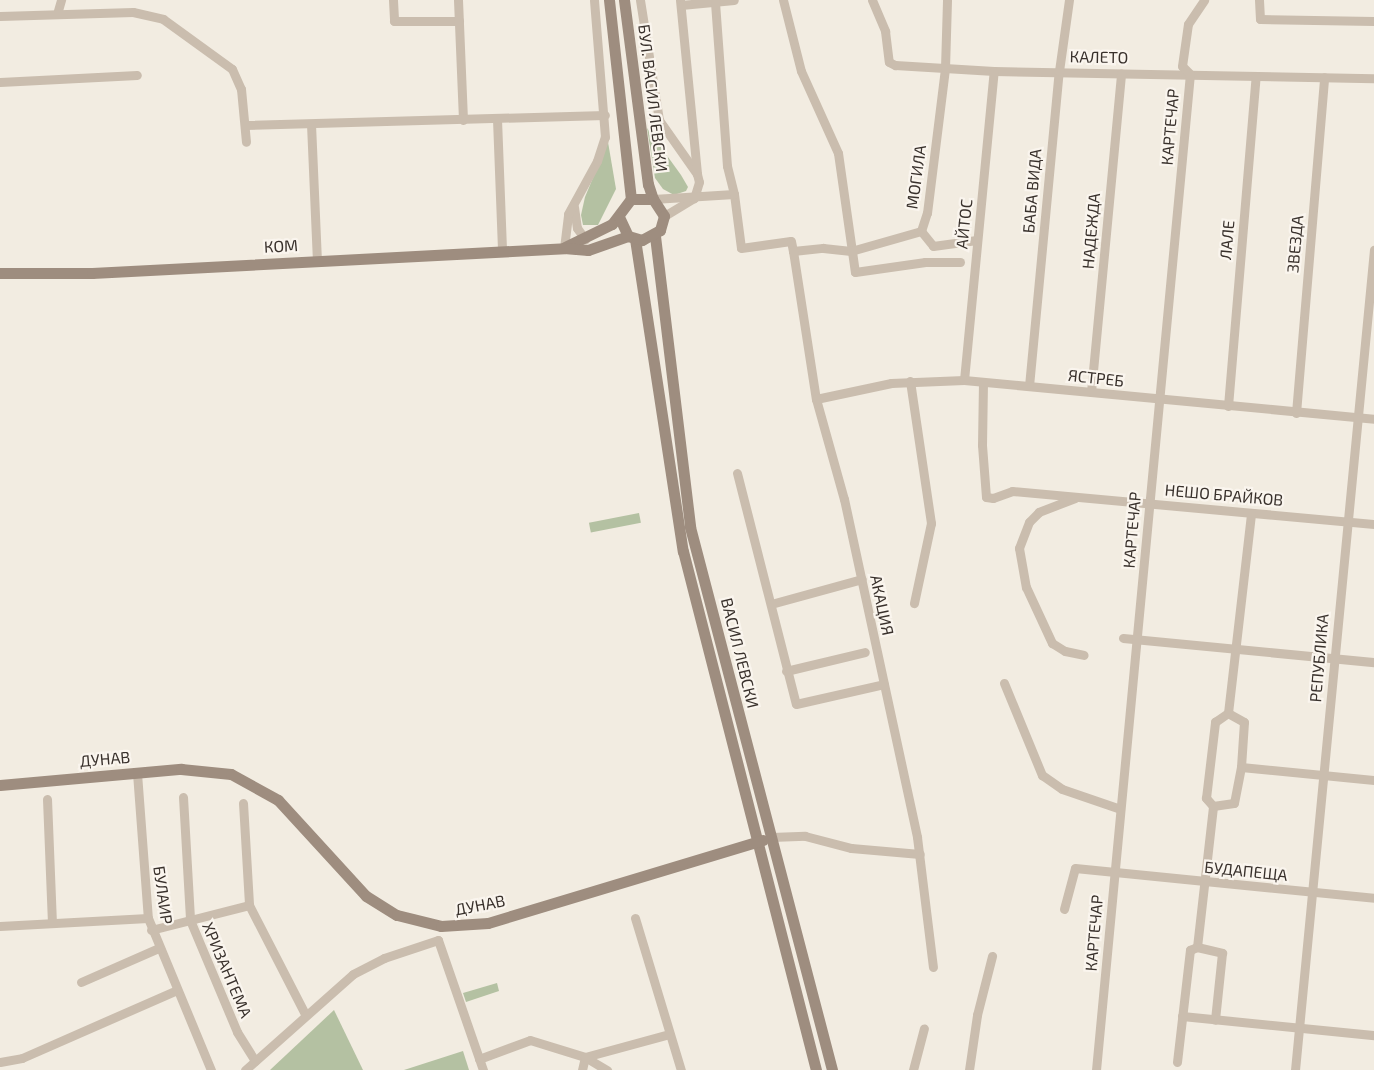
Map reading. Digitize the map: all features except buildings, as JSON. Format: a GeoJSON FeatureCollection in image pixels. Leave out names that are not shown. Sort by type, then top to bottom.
{"type":"FeatureCollection","features":[{"type":"Feature","properties":{"kind":"main road","name":"БУЛ. ВАСИЛ ЛЕВСКИ"},"geometry":{"type":"LineString","coordinates":[[609,0],[631,199]]}},
{"type":"Feature","properties":{"kind":"main road","name":"БУЛ. ВАСИЛ ЛЕВСКИ"},"geometry":{"type":"LineString","coordinates":[[624,0],[648,184],[653,199]]}},
{"type":"Feature","properties":{"kind":"main road"},"geometry":{"type":"LineString","coordinates":[[631,199],[653,199],[664,216],[660,230],[655,236],[632,238],[588,250],[564,248],[585,239],[619,217],[631,199]]}},
{"type":"Feature","properties":{"kind":"main road"},"geometry":{"type":"LineString","coordinates":[[619,217],[632,238]]}},
{"type":"Feature","properties":{"kind":"main road","name":"ВАСИЛ ЛЕВСКИ"},"geometry":{"type":"LineString","coordinates":[[655,236],[690,527],[832,1070]]}},
{"type":"Feature","properties":{"kind":"main road","name":"ВАСИЛ ЛЕВСКИ"},"geometry":{"type":"LineString","coordinates":[[632,238],[683,551],[816,1070]]}},
{"type":"Feature","properties":{"kind":"main road","name":"КОМ"},"geometry":{"type":"LineString","coordinates":[[2,275],[564,248]]}},
{"type":"Feature","properties":{"kind":"main road","name":"ДУНАВ"},"geometry":{"type":"LineString","coordinates":[[0,785],[182,769],[217,770],[253,783],[288,809],[366,896],[397,915],[432,925],[463,926],[488,923],[771,837]]}},
{"type":"Feature","properties":{"kind":"street"},"geometry":{"type":"LineString","coordinates":[[57,14],[61,0]]}},
{"type":"Feature","properties":{"kind":"street"},"geometry":{"type":"LineString","coordinates":[[393,0],[394,21],[459,20]]}},
{"type":"Feature","properties":{"kind":"street"},"geometry":{"type":"LineString","coordinates":[[458,0],[462,120]]}},
{"type":"Feature","properties":{"kind":"street"},"geometry":{"type":"LineString","coordinates":[[564,248],[565,222],[604,145],[606,114],[594,0]]}},
{"type":"Feature","properties":{"kind":"street"},"geometry":{"type":"LineString","coordinates":[[640,0],[658,120],[697,174]]}},
{"type":"Feature","properties":{"kind":"street"},"geometry":{"type":"LineString","coordinates":[[664,216],[694,198],[698,191],[681,2],[734,0]]}},
{"type":"Feature","properties":{"kind":"street"},"geometry":{"type":"LineString","coordinates":[[783,0],[800,71],[838,153],[855,272],[925,262],[960,262]]}},
{"type":"Feature","properties":{"kind":"street","name":"КАЛЕТО"},"geometry":{"type":"LineString","coordinates":[[872,0],[885,31],[889,62],[994,71],[1374,78]]}},
{"type":"Feature","properties":{"kind":"street","name":"МОГИЛА"},"geometry":{"type":"LineString","coordinates":[[793,251],[824,248],[851,251],[921,231],[927,213],[945,68],[947,0]]}},
{"type":"Feature","properties":{"kind":"street","name":"БАБА ВИДА"},"geometry":{"type":"LineString","coordinates":[[1030,386],[1059,72],[1070,0]]}},
{"type":"Feature","properties":{"kind":"street","name":"КАРТЕЧАР"},"geometry":{"type":"LineString","coordinates":[[1096,1070],[1190,74],[1182,66],[1188,24],[1204,0]]}},
{"type":"Feature","properties":{"kind":"street"},"geometry":{"type":"LineString","coordinates":[[1259,0],[1260,19],[1374,21]]}},
{"type":"Feature","properties":{"kind":"street"},"geometry":{"type":"LineString","coordinates":[[715,2],[728,166],[734,194],[741,248],[791,241],[793,251]]}},
{"type":"Feature","properties":{"kind":"street"},"geometry":{"type":"LineString","coordinates":[[0,16],[133,12],[163,19],[232,69],[242,89],[246,142]]}},
{"type":"Feature","properties":{"kind":"street","name":"АЙТОС"},"geometry":{"type":"LineString","coordinates":[[964,380],[994,71]]}},
{"type":"Feature","properties":{"kind":"street","name":"НАДЕЖДА"},"geometry":{"type":"LineString","coordinates":[[1092,392],[1121,73]]}},
{"type":"Feature","properties":{"kind":"street"},"geometry":{"type":"LineString","coordinates":[[0,82],[138,75]]}},
{"type":"Feature","properties":{"kind":"street","name":"ЛАЛЕ"},"geometry":{"type":"LineString","coordinates":[[1228,406],[1256,76]]}},
{"type":"Feature","properties":{"kind":"street","name":"ЗВЕЗДА"},"geometry":{"type":"LineString","coordinates":[[1296,413],[1324,77]]}},
{"type":"Feature","properties":{"kind":"street"},"geometry":{"type":"LineString","coordinates":[[245,125],[497,119],[606,114]]}},
{"type":"Feature","properties":{"kind":"street"},"geometry":{"type":"LineString","coordinates":[[497,119],[502,251]]}},
{"type":"Feature","properties":{"kind":"street"},"geometry":{"type":"LineString","coordinates":[[311,124],[318,261]]}},
{"type":"Feature","properties":{"kind":"street"},"geometry":{"type":"LineString","coordinates":[[653,199],[694,198],[734,194]]}},
{"type":"Feature","properties":{"kind":"street"},"geometry":{"type":"LineString","coordinates":[[574,207],[577,228],[585,239]]}},
{"type":"Feature","properties":{"kind":"street"},"geometry":{"type":"LineString","coordinates":[[921,231],[933,246],[977,240]]}},
{"type":"Feature","properties":{"kind":"street","name":"РЕПУБЛИКА"},"geometry":{"type":"LineString","coordinates":[[1295,1070],[1374,250]]}},
{"type":"Feature","properties":{"kind":"street","name":"АКАЦИЯ"},"geometry":{"type":"LineString","coordinates":[[793,251],[816,399],[844,499],[920,854],[933,967]]}},
{"type":"Feature","properties":{"kind":"street","name":"ЯСТРЕБ"},"geometry":{"type":"LineString","coordinates":[[816,399],[910,381],[964,380],[1374,419]]}},
{"type":"Feature","properties":{"kind":"street"},"geometry":{"type":"LineString","coordinates":[[910,381],[931,523],[914,603]]}},
{"type":"Feature","properties":{"kind":"street","name":"НЕШО БРАЙКОВ"},"geometry":{"type":"LineString","coordinates":[[983,382],[984,493],[986,497],[993,498],[1012,491],[1374,524]]}},
{"type":"Feature","properties":{"kind":"street"},"geometry":{"type":"LineString","coordinates":[[737,473],[771,604],[786,671],[796,704],[884,684]]}},
{"type":"Feature","properties":{"kind":"street"},"geometry":{"type":"LineString","coordinates":[[1080,497],[1039,512],[1029,522],[1019,548],[1026,587],[1052,643],[1065,651],[1084,655]]}},
{"type":"Feature","properties":{"kind":"street"},"geometry":{"type":"LineString","coordinates":[[1228,714],[1237,649],[1250,513]]}},
{"type":"Feature","properties":{"kind":"street"},"geometry":{"type":"LineString","coordinates":[[771,604],[862,579]]}},
{"type":"Feature","properties":{"kind":"street"},"geometry":{"type":"LineString","coordinates":[[1123,638],[1374,662]]}},
{"type":"Feature","properties":{"kind":"street"},"geometry":{"type":"LineString","coordinates":[[786,671],[865,652]]}},
{"type":"Feature","properties":{"kind":"street"},"geometry":{"type":"LineString","coordinates":[[1004,683],[1042,775],[1062,788],[1120,809]]}},
{"type":"Feature","properties":{"kind":"street"},"geometry":{"type":"LineString","coordinates":[[1213,806],[1234,803],[1241,767],[1244,722],[1228,714]]}},
{"type":"Feature","properties":{"kind":"street"},"geometry":{"type":"LineString","coordinates":[[1197,948],[1213,806],[1206,798],[1215,722],[1228,714]]}},
{"type":"Feature","properties":{"kind":"street"},"geometry":{"type":"LineString","coordinates":[[1241,767],[1374,780]]}},
{"type":"Feature","properties":{"kind":"street","name":"БУЛАИР"},"geometry":{"type":"LineString","coordinates":[[138,773],[148,918],[151,930],[211,1070]]}},
{"type":"Feature","properties":{"kind":"street","name":"ХРИЗАНТЕМА"},"geometry":{"type":"LineString","coordinates":[[183,797],[190,920],[237,1032],[255,1061]]}},
{"type":"Feature","properties":{"kind":"street"},"geometry":{"type":"LineString","coordinates":[[47,799],[52,922]]}},
{"type":"Feature","properties":{"kind":"street"},"geometry":{"type":"LineString","coordinates":[[243,803],[248,905],[305,1014]]}},
{"type":"Feature","properties":{"kind":"street","name":"ДУНАВ"},"geometry":{"type":"LineString","coordinates":[[771,837],[805,836],[851,848],[920,854]]}},
{"type":"Feature","properties":{"kind":"street","name":"БУДАПЕЩА"},"geometry":{"type":"LineString","coordinates":[[1064,909],[1075,868],[1374,898]]}},
{"type":"Feature","properties":{"kind":"street"},"geometry":{"type":"LineString","coordinates":[[151,930],[248,905]]}},
{"type":"Feature","properties":{"kind":"street"},"geometry":{"type":"LineString","coordinates":[[0,926],[148,918]]}},
{"type":"Feature","properties":{"kind":"street"},"geometry":{"type":"LineString","coordinates":[[635,918],[681,1070]]}},
{"type":"Feature","properties":{"kind":"street"},"geometry":{"type":"LineString","coordinates":[[245,1070],[305,1014],[359,970],[438,940],[483,1070]]}},
{"type":"Feature","properties":{"kind":"street"},"geometry":{"type":"LineString","coordinates":[[81,982],[159,948]]}},
{"type":"Feature","properties":{"kind":"street"},"geometry":{"type":"LineString","coordinates":[[1177,1062],[1190,950],[1197,948],[1222,953],[1215,1020]]}},
{"type":"Feature","properties":{"kind":"street"},"geometry":{"type":"LineString","coordinates":[[969,1070],[977,1015],[992,956]]}},
{"type":"Feature","properties":{"kind":"street"},"geometry":{"type":"LineString","coordinates":[[0,1062],[22,1058],[177,990]]}},
{"type":"Feature","properties":{"kind":"street"},"geometry":{"type":"LineString","coordinates":[[1182,1016],[1374,1035]]}},
{"type":"Feature","properties":{"kind":"street"},"geometry":{"type":"LineString","coordinates":[[914,1070],[924,1028]]}},
{"type":"Feature","properties":{"kind":"street"},"geometry":{"type":"LineString","coordinates":[[585,1057],[669,1034]]}},
{"type":"Feature","properties":{"kind":"street"},"geometry":{"type":"LineString","coordinates":[[479,1059],[530,1040],[585,1057],[607,1070]]}},
{"type":"Feature","properties":{"kind":"street"},"geometry":{"type":"LineString","coordinates":[[582,1070],[585,1057]]}},
{"type":"Feature","properties":{"kind":"green space"},"geometry":{"type":"Polygon","coordinates":[[[647,128],[681,175],[688,187],[686,191],[674,195],[663,189],[655,178],[647,128]]]}},
{"type":"Feature","properties":{"kind":"green space"},"geometry":{"type":"Polygon","coordinates":[[[608,142],[616,189],[598,225],[583,225],[581,215],[585,197],[608,142]]]}},
{"type":"Feature","properties":{"kind":"green space"},"geometry":{"type":"Polygon","coordinates":[[[639,513],[641,523],[591,533],[589,523],[639,513]]]}},
{"type":"Feature","properties":{"kind":"green space"},"geometry":{"type":"Polygon","coordinates":[[[497,983],[499,991],[466,1002],[463,993],[497,983]]]}},
{"type":"Feature","properties":{"kind":"green space"},"geometry":{"type":"Polygon","coordinates":[[[334,1010],[363,1070],[270,1070],[334,1010]]]}},
{"type":"Feature","properties":{"kind":"green space"},"geometry":{"type":"Polygon","coordinates":[[[463,1051],[469,1070],[404,1070],[463,1051]]]}}]}
